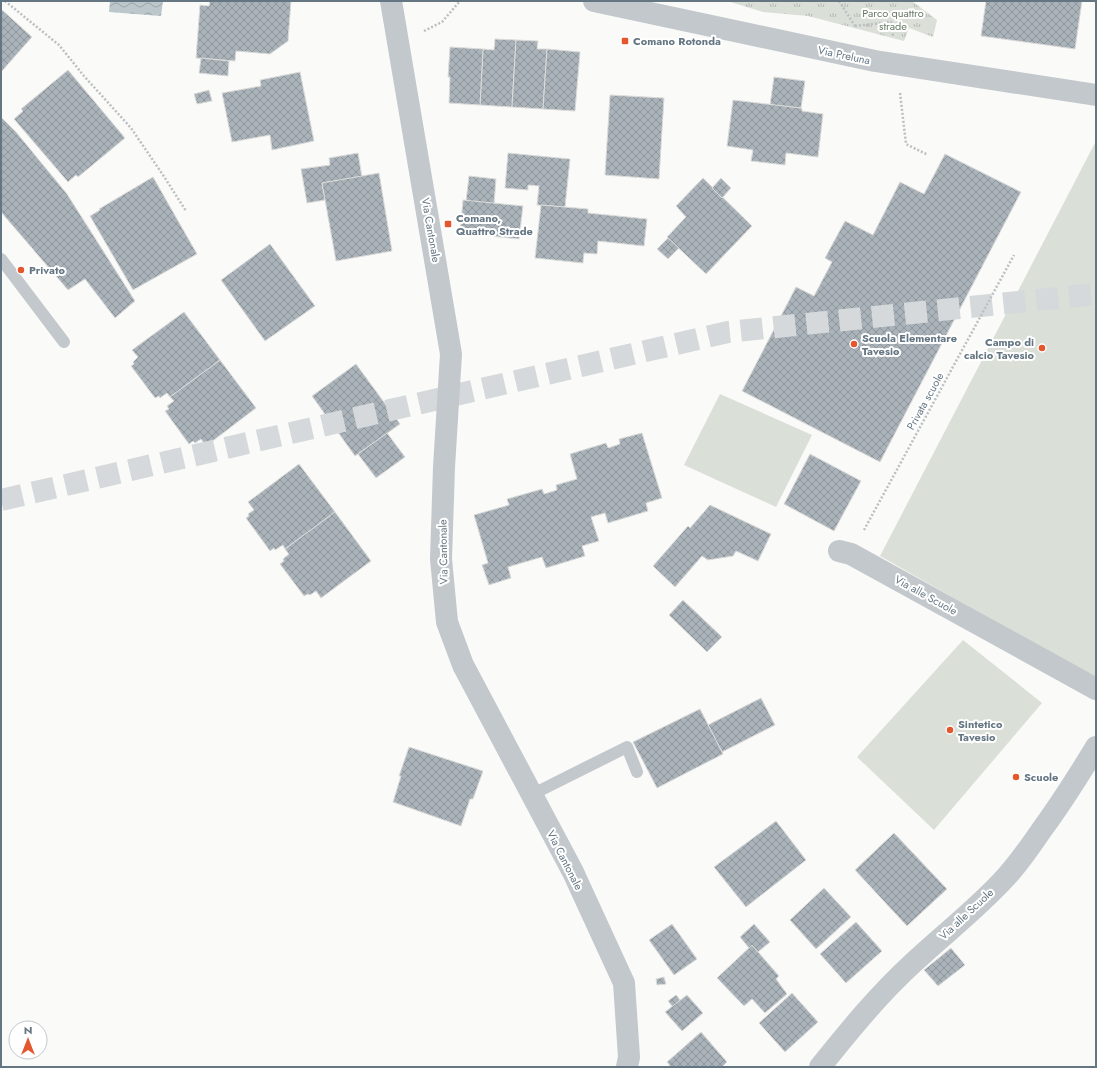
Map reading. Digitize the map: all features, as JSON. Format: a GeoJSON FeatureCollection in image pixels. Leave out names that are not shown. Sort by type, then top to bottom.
{"type":"FeatureCollection","features":[{"type":"Feature","properties":{"kind":"street","name":"Via Cantonale"},"geometry":{"type":"LineString","coordinates":[[391,1],[451,354],[444,467],[441,559],[447,622],[463,665],[573,872],[624,983],[629,1056],[627,1067]]}},
{"type":"Feature","properties":{"kind":"street","name":"Via Preluna"},"geometry":{"type":"LineString","coordinates":[[594,1],[875,61],[1096,95]]}},
{"type":"Feature","properties":{"kind":"street","name":"Via alle Scuole"},"geometry":{"type":"LineString","coordinates":[[845,552],[1096,689]]}},
{"type":"Feature","properties":{"kind":"street","name":"Via alle Scuole"},"geometry":{"type":"LineString","coordinates":[[820,1067],[871,1004],[1006,877],[1025,854],[1048,821],[1079,776],[1096,747]]}},
{"type":"Feature","properties":{"kind":"lane"},"geometry":{"type":"LineString","coordinates":[[1,259],[64,342]]}},
{"type":"Feature","properties":{"kind":"lane"},"geometry":{"type":"LineString","coordinates":[[531,795],[628,748],[637,772]]}},
{"type":"Feature","properties":{"kind":"path"},"geometry":{"type":"LineString","coordinates":[[6,1],[59,45],[130,128],[163,175],[186,212]]}},
{"type":"Feature","properties":{"kind":"path"},"geometry":{"type":"LineString","coordinates":[[396,36],[426,30],[442,22],[460,1]]}},
{"type":"Feature","properties":{"kind":"path","name":"Privata scuole"},"geometry":{"type":"LineString","coordinates":[[845,552],[1014,255]]}},
{"type":"Feature","properties":{"kind":"green space","name":"Parco quattro strade"},"geometry":{"type":"Polygon","coordinates":[[[727,1],[912,1],[937,20],[933,37],[909,28],[904,41],[808,16],[763,12],[727,1]]]}},
{"type":"Feature","properties":{"kind":"green space","name":"Campo di calcio Tavesio"},"geometry":{"type":"Polygon","coordinates":[[[1096,141],[1096,679],[880,556],[1096,141]]]}},
{"type":"Feature","properties":{"kind":"green space"},"geometry":{"type":"Polygon","coordinates":[[[720,394],[812,435],[776,507],[684,465],[720,394]]]}},
{"type":"Feature","properties":{"kind":"green space","name":"Sintetico Tavesio"},"geometry":{"type":"Polygon","coordinates":[[[963,640],[1042,703],[934,830],[857,757],[963,640]]]}},
{"type":"Feature","properties":{"kind":"water"},"geometry":{"type":"Polygon","coordinates":[[[110,1],[163,1],[161,16],[109,12],[110,1]]]}},
{"type":"Feature","properties":{"kind":"building"},"geometry":{"type":"Polygon","coordinates":[[[210,1],[291,1],[288,41],[270,54],[236,51],[235,61],[196,58],[200,5],[209,6],[210,1]]]}},
{"type":"Feature","properties":{"kind":"building"},"geometry":{"type":"Polygon","coordinates":[[[986,1],[1082,1],[1075,49],[981,36],[986,1]]]}},
{"type":"Feature","properties":{"kind":"building"},"geometry":{"type":"Polygon","coordinates":[[[1,9],[32,37],[1,72],[1,9]]]}},
{"type":"Feature","properties":{"kind":"building"},"geometry":{"type":"Polygon","coordinates":[[[495,39],[516,40],[512,107],[480,105],[483,49],[494,50],[495,39]]]}},
{"type":"Feature","properties":{"kind":"building"},"geometry":{"type":"Polygon","coordinates":[[[516,40],[538,41],[537,49],[547,49],[543,109],[512,107],[516,40]]]}},
{"type":"Feature","properties":{"kind":"building"},"geometry":{"type":"Polygon","coordinates":[[[450,47],[483,49],[480,105],[449,103],[450,77],[448,77],[450,47]]]}},
{"type":"Feature","properties":{"kind":"building"},"geometry":{"type":"Polygon","coordinates":[[[547,49],[580,52],[575,111],[543,109],[547,49]]]}},
{"type":"Feature","properties":{"kind":"building"},"geometry":{"type":"Polygon","coordinates":[[[201,58],[229,61],[228,76],[199,73],[201,58]]]}},
{"type":"Feature","properties":{"kind":"building"},"geometry":{"type":"Polygon","coordinates":[[[68,70],[125,138],[78,177],[76,175],[68,182],[14,119],[23,111],[21,109],[68,70]]]}},
{"type":"Feature","properties":{"kind":"building"},"geometry":{"type":"Polygon","coordinates":[[[300,72],[314,141],[272,150],[270,135],[232,142],[222,93],[261,86],[260,80],[300,72]]]}},
{"type":"Feature","properties":{"kind":"building"},"geometry":{"type":"Polygon","coordinates":[[[774,77],[805,81],[801,108],[770,105],[774,77]]]}},
{"type":"Feature","properties":{"kind":"building"},"geometry":{"type":"Polygon","coordinates":[[[209,90],[212,101],[197,104],[194,94],[209,90]]]}},
{"type":"Feature","properties":{"kind":"building"},"geometry":{"type":"Polygon","coordinates":[[[610,95],[664,98],[659,179],[605,175],[610,95]]]}},
{"type":"Feature","properties":{"kind":"building"},"geometry":{"type":"Polygon","coordinates":[[[733,100],[801,108],[802,111],[823,114],[818,157],[786,153],[785,165],[751,161],[753,150],[727,146],[733,100]]]}},
{"type":"Feature","properties":{"kind":"building"},"geometry":{"type":"Polygon","coordinates":[[[1,117],[16,132],[67,194],[135,301],[115,318],[85,279],[68,290],[1,212],[1,117]]]}},
{"type":"Feature","properties":{"kind":"building"},"geometry":{"type":"Polygon","coordinates":[[[358,153],[362,177],[322,183],[325,200],[307,203],[301,169],[330,165],[329,158],[358,153]]]}},
{"type":"Feature","properties":{"kind":"building"},"geometry":{"type":"Polygon","coordinates":[[[508,153],[570,159],[565,207],[537,205],[539,186],[528,185],[528,190],[505,188],[508,153]]]}},
{"type":"Feature","properties":{"kind":"building","name":"Scuola Elementare Tavesio"},"geometry":{"type":"Polygon","coordinates":[[[945,154],[1021,192],[880,462],[742,391],[796,287],[814,296],[832,262],[825,258],[845,221],[873,235],[900,182],[924,194],[945,154]]]}},
{"type":"Feature","properties":{"kind":"building"},"geometry":{"type":"Polygon","coordinates":[[[379,173],[392,251],[336,261],[322,183],[379,173]]]}},
{"type":"Feature","properties":{"kind":"building"},"geometry":{"type":"Polygon","coordinates":[[[469,176],[496,179],[494,204],[466,201],[469,176]]]}},
{"type":"Feature","properties":{"kind":"building"},"geometry":{"type":"Polygon","coordinates":[[[153,177],[197,254],[133,290],[90,216],[100,210],[99,209],[153,177]]]}},
{"type":"Feature","properties":{"kind":"building"},"geometry":{"type":"Polygon","coordinates":[[[703,178],[752,226],[706,274],[667,237],[686,217],[676,206],[703,178]]]}},
{"type":"Feature","properties":{"kind":"building"},"geometry":{"type":"Polygon","coordinates":[[[721,178],[731,188],[722,198],[712,188],[721,178]]]}},
{"type":"Feature","properties":{"kind":"building"},"geometry":{"type":"Polygon","coordinates":[[[463,200],[523,206],[519,239],[460,233],[463,200]]]}},
{"type":"Feature","properties":{"kind":"building"},"geometry":{"type":"Polygon","coordinates":[[[541,205],[588,209],[588,213],[647,219],[644,246],[598,241],[597,254],[584,253],[583,263],[535,258],[541,205]]]}},
{"type":"Feature","properties":{"kind":"building"},"geometry":{"type":"Polygon","coordinates":[[[668,238],[679,248],[668,259],[657,249],[668,238]]]}},
{"type":"Feature","properties":{"kind":"building"},"geometry":{"type":"Polygon","coordinates":[[[270,244],[315,306],[265,341],[221,280],[270,244]]]}},
{"type":"Feature","properties":{"kind":"building"},"geometry":{"type":"Polygon","coordinates":[[[184,312],[220,360],[170,397],[167,393],[160,398],[159,396],[155,398],[131,366],[138,357],[132,350],[184,312]]]}},
{"type":"Feature","properties":{"kind":"building"},"geometry":{"type":"Polygon","coordinates":[[[220,360],[256,408],[206,446],[201,439],[195,443],[193,441],[189,444],[165,411],[169,409],[167,406],[174,401],[170,397],[220,360]]]}},
{"type":"Feature","properties":{"kind":"building"},"geometry":{"type":"Polygon","coordinates":[[[356,364],[400,424],[355,456],[312,396],[356,364]]]}},
{"type":"Feature","properties":{"kind":"building"},"geometry":{"type":"Polygon","coordinates":[[[387,433],[405,457],[376,478],[358,454],[387,433]]]}},
{"type":"Feature","properties":{"kind":"building"},"geometry":{"type":"Polygon","coordinates":[[[642,433],[662,498],[646,503],[648,511],[608,523],[605,513],[591,517],[599,541],[582,546],[585,556],[546,568],[542,557],[508,567],[511,578],[489,585],[482,565],[488,563],[474,515],[509,505],[507,499],[542,489],[544,494],[557,490],[556,485],[577,479],[570,454],[606,443],[608,448],[620,444],[619,439],[642,433]]]}},
{"type":"Feature","properties":{"kind":"building"},"geometry":{"type":"Polygon","coordinates":[[[810,454],[861,481],[834,531],[784,504],[810,454]]]}},
{"type":"Feature","properties":{"kind":"building"},"geometry":{"type":"Polygon","coordinates":[[[299,464],[335,512],[285,549],[283,545],[270,551],[246,518],[249,516],[248,514],[254,510],[248,502],[299,464]]]}},
{"type":"Feature","properties":{"kind":"building"},"geometry":{"type":"Polygon","coordinates":[[[710,505],[771,534],[758,561],[736,551],[733,556],[708,560],[702,556],[675,587],[653,566],[688,526],[690,528],[710,505]]]}},
{"type":"Feature","properties":{"kind":"building"},"geometry":{"type":"Polygon","coordinates":[[[335,512],[371,561],[321,598],[316,591],[310,595],[308,594],[304,596],[280,564],[289,554],[285,549],[335,512]]]}},
{"type":"Feature","properties":{"kind":"building"},"geometry":{"type":"Polygon","coordinates":[[[683,600],[722,637],[707,652],[669,615],[683,600]]]}},
{"type":"Feature","properties":{"kind":"building"},"geometry":{"type":"Polygon","coordinates":[[[761,698],[775,725],[722,752],[708,725],[761,698]]]}},
{"type":"Feature","properties":{"kind":"building"},"geometry":{"type":"Polygon","coordinates":[[[700,709],[723,754],[657,788],[633,742],[700,709]]]}},
{"type":"Feature","properties":{"kind":"building"},"geometry":{"type":"Polygon","coordinates":[[[409,747],[483,771],[473,799],[470,799],[461,826],[393,802],[401,776],[399,776],[409,747]]]}},
{"type":"Feature","properties":{"kind":"building"},"geometry":{"type":"Polygon","coordinates":[[[776,821],[806,860],[746,907],[714,867],[776,821]]]}},
{"type":"Feature","properties":{"kind":"building"},"geometry":{"type":"Polygon","coordinates":[[[894,833],[947,889],[907,926],[855,870],[894,833]]]}},
{"type":"Feature","properties":{"kind":"building"},"geometry":{"type":"Polygon","coordinates":[[[824,888],[851,917],[816,949],[790,920],[824,888]]]}},
{"type":"Feature","properties":{"kind":"building"},"geometry":{"type":"Polygon","coordinates":[[[856,922],[882,951],[846,983],[820,954],[856,922]]]}},
{"type":"Feature","properties":{"kind":"building"},"geometry":{"type":"Polygon","coordinates":[[[672,924],[697,959],[674,975],[649,940],[672,924]]]}},
{"type":"Feature","properties":{"kind":"building"},"geometry":{"type":"Polygon","coordinates":[[[754,924],[770,942],[758,952],[752,945],[749,948],[740,937],[754,924]]]}},
{"type":"Feature","properties":{"kind":"building"},"geometry":{"type":"Polygon","coordinates":[[[752,945],[779,976],[776,979],[787,994],[765,1013],[752,999],[744,1006],[717,978],[752,945]]]}},
{"type":"Feature","properties":{"kind":"building"},"geometry":{"type":"Polygon","coordinates":[[[951,948],[965,965],[938,986],[924,970],[951,948]]]}},
{"type":"Feature","properties":{"kind":"building"},"geometry":{"type":"Polygon","coordinates":[[[664,977],[666,984],[657,985],[656,979],[664,977]]]}},
{"type":"Feature","properties":{"kind":"building"},"geometry":{"type":"Polygon","coordinates":[[[792,993],[818,1022],[785,1052],[759,1023],[792,993]]]}},
{"type":"Feature","properties":{"kind":"building"},"geometry":{"type":"Polygon","coordinates":[[[676,995],[680,1000],[673,1007],[668,1001],[676,995]]]}},
{"type":"Feature","properties":{"kind":"building"},"geometry":{"type":"Polygon","coordinates":[[[687,995],[703,1013],[682,1031],[665,1012],[687,995]]]}},
{"type":"Feature","properties":{"kind":"building"},"geometry":{"type":"Polygon","coordinates":[[[701,1032],[727,1062],[722,1067],[671,1067],[667,1062],[701,1032]]]}},
{"type":"Feature","properties":{"kind":"tunnel"},"geometry":{"type":"LineString","coordinates":[[1,500],[728,332],[1096,294]]}},
{"type":"Feature","properties":{"kind":"place","name":"Comano Rotonda"},"geometry":{"type":"Point","coordinates":[625,41]}},
{"type":"Feature","properties":{"kind":"place","name":"Comano, Quattro Strade"},"geometry":{"type":"Point","coordinates":[448,224]}},
{"type":"Feature","properties":{"kind":"place","name":"Privato"},"geometry":{"type":"Point","coordinates":[21,270]}},
{"type":"Feature","properties":{"kind":"place","name":"Scuola Elementare Tavesio"},"geometry":{"type":"Point","coordinates":[854,344]}},
{"type":"Feature","properties":{"kind":"place","name":"Campo di calcio Tavesio"},"geometry":{"type":"Point","coordinates":[1042,348]}},
{"type":"Feature","properties":{"kind":"place","name":"Sintetico Tavesio"},"geometry":{"type":"Point","coordinates":[950,730]}},
{"type":"Feature","properties":{"kind":"place","name":"Scuole"},"geometry":{"type":"Point","coordinates":[1016,777]}}]}
